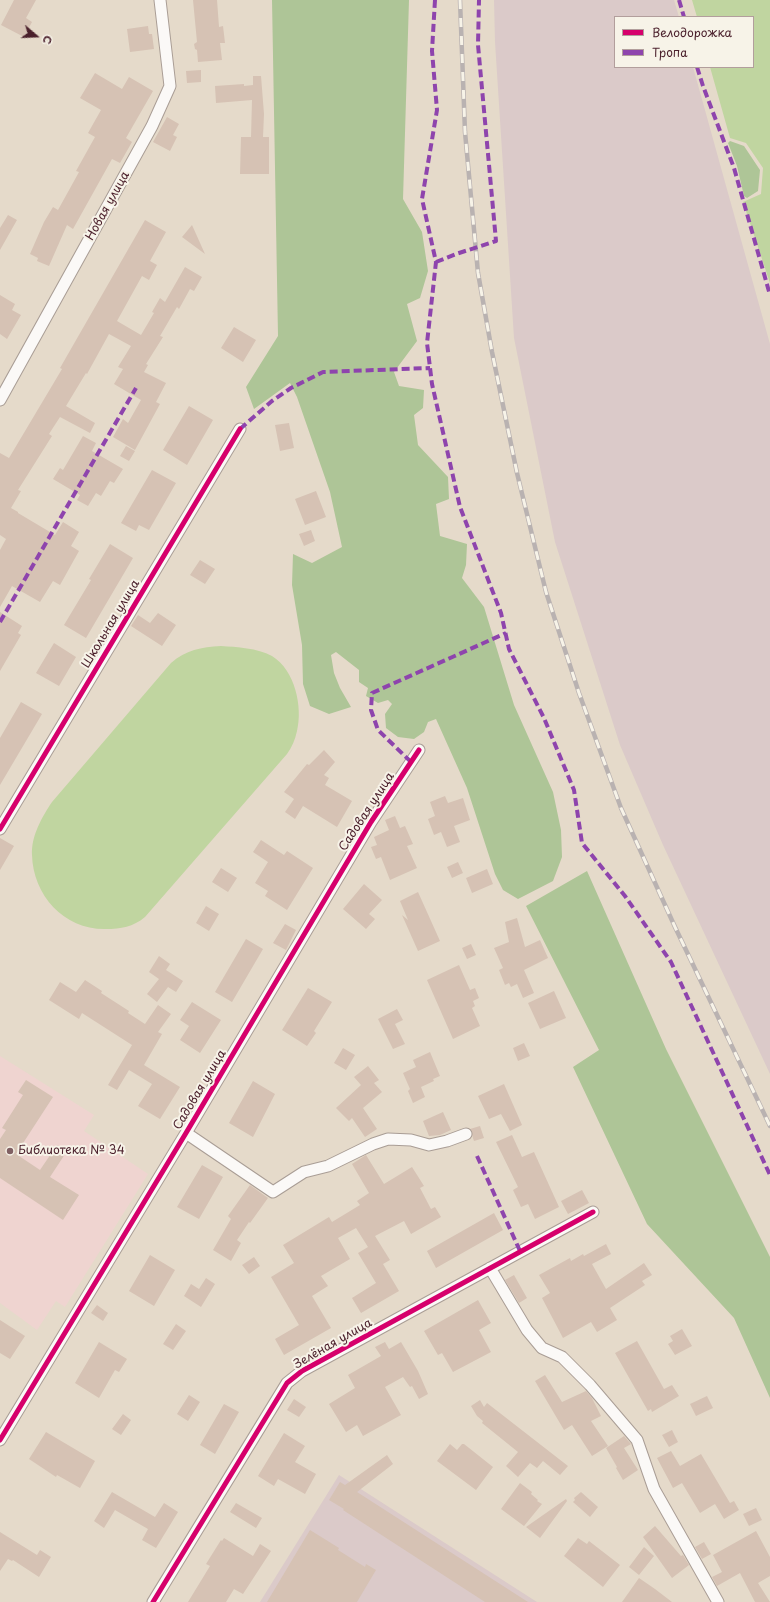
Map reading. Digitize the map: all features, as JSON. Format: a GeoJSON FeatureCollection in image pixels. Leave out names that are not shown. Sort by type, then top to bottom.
{"type":"FeatureCollection","features":[{"type":"Feature","properties":{"kind":"street","name":"Новая улица"},"geometry":{"type":"LineString","coordinates":[[0,400],[152,126],[170,86],[160,0]]}},
{"type":"Feature","properties":{"kind":"street","name":"Школьная улица"},"geometry":{"type":"LineString","coordinates":[[0,829],[240,429]]}},
{"type":"Feature","properties":{"kind":"street","name":"Садовая улица"},"geometry":{"type":"LineString","coordinates":[[0,1440],[186,1133],[371,822],[419,750]]}},
{"type":"Feature","properties":{"kind":"street"},"geometry":{"type":"LineString","coordinates":[[186,1133],[273,1192],[304,1172],[328,1166],[373,1144],[388,1139],[411,1140],[429,1145],[447,1141],[466,1134]]}},
{"type":"Feature","properties":{"kind":"street","name":"Зелёная улица"},"geometry":{"type":"LineString","coordinates":[[153,1602],[287,1382],[302,1371],[593,1212]]}},
{"type":"Feature","properties":{"kind":"street"},"geometry":{"type":"LineString","coordinates":[[490,1268],[527,1330],[542,1348],[562,1357],[590,1385],[637,1440],[654,1489],[718,1602]]}},
{"type":"Feature","properties":{"kind":"shaded area"},"geometry":{"type":"Polygon","coordinates":[[[494,0],[674,0],[679,16],[614,16],[614,68],[693,68],[770,344],[770,1074],[663,845],[620,745],[555,542],[514,338],[495,42],[494,0]]]}},
{"type":"Feature","properties":{"kind":"shaded area"},"geometry":{"type":"Polygon","coordinates":[[[0,1056],[94,1115],[84,1131],[148,1174],[65,1307],[56,1301],[37,1330],[0,1303],[0,1056]]]}},
{"type":"Feature","properties":{"kind":"shaded area"},"geometry":{"type":"Polygon","coordinates":[[[339,1475],[537,1602],[260,1602],[339,1475]]]}},
{"type":"Feature","properties":{"kind":"green space"},"geometry":{"type":"Polygon","coordinates":[[[272,0],[409,0],[403,199],[422,232],[428,271],[420,298],[407,304],[417,341],[394,372],[399,386],[424,390],[423,408],[414,415],[418,445],[448,477],[449,499],[436,504],[440,536],[467,544],[466,565],[462,578],[484,607],[514,705],[553,792],[561,830],[562,857],[553,881],[518,899],[503,890],[495,874],[467,788],[436,719],[428,722],[424,732],[414,739],[398,737],[386,728],[385,714],[392,704],[388,700],[378,703],[366,696],[368,688],[359,682],[359,670],[336,652],[331,655],[334,673],[340,688],[351,707],[329,714],[310,706],[303,684],[302,645],[292,585],[293,554],[312,563],[342,547],[330,492],[297,397],[290,383],[254,409],[246,387],[278,336],[272,0]]]}},
{"type":"Feature","properties":{"kind":"green space"},"geometry":{"type":"Polygon","coordinates":[[[692,0],[770,0],[770,283],[743,202],[761,194],[763,168],[746,143],[730,138],[710,68],[754,68],[754,16],[697,16],[692,0]]]}},
{"type":"Feature","properties":{"kind":"green space"},"geometry":{"type":"Polygon","coordinates":[[[730,141],[744,146],[760,170],[758,191],[747,198],[744,196],[737,166],[728,143],[730,141]]]}},
{"type":"Feature","properties":{"kind":"green space"},"geometry":{"type":"Polygon","coordinates":[[[221,646],[247,648],[266,653],[280,662],[286,670],[292,680],[298,700],[299,711],[297,731],[290,749],[145,917],[127,927],[117,929],[91,928],[77,924],[54,908],[45,897],[38,884],[34,870],[32,848],[38,827],[52,802],[171,663],[188,652],[207,647],[221,646]]]}},
{"type":"Feature","properties":{"kind":"green space"},"geometry":{"type":"Polygon","coordinates":[[[587,871],[666,1049],[770,1257],[770,1398],[734,1318],[647,1224],[573,1067],[599,1050],[526,906],[587,871]]]}},
{"type":"Feature","properties":{"kind":"building"},"geometry":{"type":"Polygon","coordinates":[[[14,0],[36,0],[26,18],[32,22],[24,37],[1,25],[14,0]]]}},
{"type":"Feature","properties":{"kind":"building"},"geometry":{"type":"Polygon","coordinates":[[[193,0],[217,0],[219,27],[223,26],[225,43],[220,43],[222,60],[198,62],[197,50],[195,49],[194,44],[197,42],[193,0]]]}},
{"type":"Feature","properties":{"kind":"building"},"geometry":{"type":"Polygon","coordinates":[[[148,26],[149,34],[152,34],[154,49],[130,52],[127,29],[148,26]]]}},
{"type":"Feature","properties":{"kind":"building"},"geometry":{"type":"Polygon","coordinates":[[[201,70],[201,82],[187,83],[186,71],[201,70]]]}},
{"type":"Feature","properties":{"kind":"building"},"geometry":{"type":"Polygon","coordinates":[[[95,73],[122,89],[129,77],[153,91],[126,138],[132,142],[120,163],[112,159],[73,229],[67,225],[49,266],[37,261],[38,258],[30,254],[44,222],[53,207],[58,210],[79,172],[76,171],[95,137],[88,133],[101,110],[80,98],[95,73]]]}},
{"type":"Feature","properties":{"kind":"building"},"geometry":{"type":"Polygon","coordinates":[[[253,76],[261,76],[264,114],[263,137],[269,137],[269,174],[240,174],[241,137],[251,137],[252,100],[216,103],[215,86],[244,84],[244,86],[253,85],[253,76]]]}},
{"type":"Feature","properties":{"kind":"building"},"geometry":{"type":"Polygon","coordinates":[[[167,117],[179,124],[173,135],[177,137],[170,151],[153,142],[167,117]]]}},
{"type":"Feature","properties":{"kind":"building"},"geometry":{"type":"Polygon","coordinates":[[[8,215],[17,220],[0,250],[0,228],[8,215]]]}},
{"type":"Feature","properties":{"kind":"building"},"geometry":{"type":"Polygon","coordinates":[[[145,220],[166,232],[150,261],[157,265],[149,280],[142,276],[117,321],[141,335],[154,313],[152,312],[160,298],[165,302],[185,267],[202,277],[194,291],[190,289],[179,309],[177,307],[160,336],[163,337],[146,364],[148,365],[144,372],[166,383],[156,402],[160,404],[135,450],[113,437],[123,419],[128,423],[141,400],[114,384],[123,369],[118,367],[131,346],[109,334],[87,374],[86,373],[66,406],[95,423],[90,433],[60,417],[49,434],[52,436],[18,490],[21,491],[11,508],[55,535],[63,522],[79,532],[71,546],[79,551],[60,585],[53,581],[40,602],[12,586],[0,607],[0,550],[6,539],[0,535],[0,453],[9,458],[62,369],[60,368],[145,220]]]}},
{"type":"Feature","properties":{"kind":"building"},"geometry":{"type":"Polygon","coordinates":[[[192,225],[205,254],[182,237],[192,225]]]}},
{"type":"Feature","properties":{"kind":"building"},"geometry":{"type":"Polygon","coordinates":[[[0,295],[15,304],[12,310],[21,315],[7,339],[0,334],[0,295]]]}},
{"type":"Feature","properties":{"kind":"building"},"geometry":{"type":"Polygon","coordinates":[[[234,327],[256,340],[243,362],[221,348],[234,327]]]}},
{"type":"Feature","properties":{"kind":"building"},"geometry":{"type":"Polygon","coordinates":[[[189,406],[213,420],[187,465],[163,450],[189,406]]]}},
{"type":"Feature","properties":{"kind":"building"},"geometry":{"type":"Polygon","coordinates":[[[289,423],[294,448],[280,451],[275,425],[289,423]]]}},
{"type":"Feature","properties":{"kind":"building"},"geometry":{"type":"Polygon","coordinates":[[[83,436],[96,443],[92,451],[123,469],[114,483],[110,481],[101,496],[96,493],[88,506],[77,500],[80,495],[53,479],[60,468],[63,470],[83,436]]]}},
{"type":"Feature","properties":{"kind":"building"},"geometry":{"type":"Polygon","coordinates":[[[126,446],[135,451],[129,461],[120,456],[126,446]]]}},
{"type":"Feature","properties":{"kind":"building"},"geometry":{"type":"Polygon","coordinates":[[[152,470],[176,483],[149,530],[139,525],[136,531],[121,523],[152,470]]]}},
{"type":"Feature","properties":{"kind":"building"},"geometry":{"type":"Polygon","coordinates":[[[316,491],[326,517],[305,525],[295,499],[316,491]]]}},
{"type":"Feature","properties":{"kind":"building"},"geometry":{"type":"Polygon","coordinates":[[[311,530],[315,541],[304,546],[299,534],[311,530]]]}},
{"type":"Feature","properties":{"kind":"building"},"geometry":{"type":"Polygon","coordinates":[[[110,544],[133,558],[86,638],[64,625],[91,580],[89,579],[110,544]]]}},
{"type":"Feature","properties":{"kind":"building"},"geometry":{"type":"Polygon","coordinates":[[[200,560],[215,569],[205,584],[190,575],[200,560]]]}},
{"type":"Feature","properties":{"kind":"building"},"geometry":{"type":"Polygon","coordinates":[[[0,612],[22,626],[18,633],[21,635],[0,671],[0,612]]]}},
{"type":"Feature","properties":{"kind":"building"},"geometry":{"type":"Polygon","coordinates":[[[158,613],[176,625],[162,646],[131,626],[138,615],[150,623],[158,613]]]}},
{"type":"Feature","properties":{"kind":"building"},"geometry":{"type":"Polygon","coordinates":[[[54,643],[76,657],[59,686],[36,673],[54,643]]]}},
{"type":"Feature","properties":{"kind":"building"},"geometry":{"type":"Polygon","coordinates":[[[21,702],[42,714],[0,785],[0,738],[21,702]]]}},
{"type":"Feature","properties":{"kind":"building"},"geometry":{"type":"Polygon","coordinates":[[[324,750],[335,762],[324,775],[329,778],[325,785],[352,801],[337,827],[303,806],[295,819],[285,812],[294,799],[284,792],[307,764],[309,765],[324,750]]]}},
{"type":"Feature","properties":{"kind":"building"},"geometry":{"type":"Polygon","coordinates":[[[445,796],[448,803],[463,798],[470,820],[454,826],[460,842],[447,847],[441,832],[434,835],[428,819],[435,816],[430,802],[445,796]]]}},
{"type":"Feature","properties":{"kind":"building"},"geometry":{"type":"Polygon","coordinates":[[[395,816],[400,828],[405,826],[413,844],[407,846],[417,868],[390,880],[381,857],[376,859],[371,847],[377,845],[374,837],[389,830],[385,820],[395,816]]]}},
{"type":"Feature","properties":{"kind":"building"},"geometry":{"type":"Polygon","coordinates":[[[0,838],[14,846],[0,870],[0,838]]]}},
{"type":"Feature","properties":{"kind":"building"},"geometry":{"type":"Polygon","coordinates":[[[261,840],[284,855],[287,851],[313,868],[287,910],[265,896],[268,891],[255,883],[268,862],[253,852],[261,840]]]}},
{"type":"Feature","properties":{"kind":"building"},"geometry":{"type":"Polygon","coordinates":[[[458,862],[463,873],[452,878],[447,867],[458,862]]]}},
{"type":"Feature","properties":{"kind":"building"},"geometry":{"type":"Polygon","coordinates":[[[221,868],[237,878],[228,892],[212,882],[221,868]]]}},
{"type":"Feature","properties":{"kind":"building"},"geometry":{"type":"Polygon","coordinates":[[[487,869],[493,884],[472,893],[466,878],[487,869]]]}},
{"type":"Feature","properties":{"kind":"building"},"geometry":{"type":"Polygon","coordinates":[[[364,884],[382,900],[369,914],[375,919],[366,929],[343,909],[364,884]]]}},
{"type":"Feature","properties":{"kind":"building"},"geometry":{"type":"Polygon","coordinates":[[[418,892],[440,941],[418,951],[402,915],[408,920],[400,901],[418,892]]]}},
{"type":"Feature","properties":{"kind":"building"},"geometry":{"type":"Polygon","coordinates":[[[206,906],[219,914],[209,931],[196,923],[206,906]]]}},
{"type":"Feature","properties":{"kind":"building"},"geometry":{"type":"Polygon","coordinates":[[[517,918],[525,947],[540,940],[548,958],[524,970],[534,993],[523,998],[517,984],[511,987],[509,983],[505,985],[499,970],[503,968],[494,948],[509,942],[505,922],[517,918]]]}},
{"type":"Feature","properties":{"kind":"building"},"geometry":{"type":"Polygon","coordinates":[[[285,924],[296,930],[286,950],[273,943],[285,924]]]}},
{"type":"Feature","properties":{"kind":"building"},"geometry":{"type":"Polygon","coordinates":[[[246,939],[263,949],[232,1002],[215,992],[246,939]]]}},
{"type":"Feature","properties":{"kind":"building"},"geometry":{"type":"Polygon","coordinates":[[[471,944],[476,955],[467,959],[462,948],[471,944]]]}},
{"type":"Feature","properties":{"kind":"building"},"geometry":{"type":"Polygon","coordinates":[[[159,956],[170,964],[166,970],[183,981],[176,992],[168,987],[157,1002],[147,994],[159,979],[149,972],[159,956]]]}},
{"type":"Feature","properties":{"kind":"building"},"geometry":{"type":"Polygon","coordinates":[[[459,965],[470,990],[475,988],[479,998],[473,1001],[475,1006],[472,1008],[480,1026],[453,1039],[427,980],[459,965]]]}},
{"type":"Feature","properties":{"kind":"building"},"geometry":{"type":"Polygon","coordinates":[[[85,980],[145,1024],[158,1005],[171,1014],[158,1032],[162,1034],[144,1065],[180,1087],[160,1119],[138,1106],[152,1084],[129,1070],[117,1090],[108,1085],[132,1045],[82,1013],[79,1019],[49,1000],[60,982],[76,992],[85,980]]]}},
{"type":"Feature","properties":{"kind":"building"},"geometry":{"type":"Polygon","coordinates":[[[308,988],[332,1002],[314,1031],[316,1033],[307,1046],[282,1030],[308,988]]]}},
{"type":"Feature","properties":{"kind":"building"},"geometry":{"type":"Polygon","coordinates":[[[554,991],[566,1018],[540,1029],[528,1003],[554,991]]]}},
{"type":"Feature","properties":{"kind":"building"},"geometry":{"type":"Polygon","coordinates":[[[192,1002],[221,1020],[200,1053],[180,1040],[189,1026],[180,1020],[192,1002]]]}},
{"type":"Feature","properties":{"kind":"building"},"geometry":{"type":"Polygon","coordinates":[[[397,1009],[403,1020],[395,1024],[405,1044],[393,1049],[378,1019],[397,1009]]]}},
{"type":"Feature","properties":{"kind":"building"},"geometry":{"type":"Polygon","coordinates":[[[524,1043],[530,1056],[518,1061],[513,1048],[524,1043]]]}},
{"type":"Feature","properties":{"kind":"building"},"geometry":{"type":"Polygon","coordinates":[[[343,1048],[355,1055],[346,1070],[334,1063],[343,1048]]]}},
{"type":"Feature","properties":{"kind":"building"},"geometry":{"type":"Polygon","coordinates":[[[430,1052],[440,1076],[433,1079],[434,1081],[421,1087],[425,1097],[413,1103],[408,1091],[410,1089],[403,1073],[416,1067],[413,1060],[430,1052]]]}},
{"type":"Feature","properties":{"kind":"building"},"geometry":{"type":"Polygon","coordinates":[[[368,1066],[379,1080],[374,1083],[382,1092],[363,1108],[377,1129],[365,1137],[352,1118],[349,1121],[336,1108],[361,1085],[354,1077],[368,1066]]]}},
{"type":"Feature","properties":{"kind":"building"},"geometry":{"type":"Polygon","coordinates":[[[26,1080],[53,1097],[16,1154],[40,1170],[57,1145],[67,1151],[50,1177],[79,1195],[63,1220],[0,1178],[0,1139],[6,1130],[2,1128],[23,1095],[18,1092],[26,1080]]]}},
{"type":"Feature","properties":{"kind":"building"},"geometry":{"type":"Polygon","coordinates":[[[253,1081],[275,1094],[253,1137],[229,1123],[253,1081]]]}},
{"type":"Feature","properties":{"kind":"building"},"geometry":{"type":"Polygon","coordinates":[[[504,1084],[522,1125],[510,1131],[501,1114],[489,1119],[478,1096],[504,1084]]]}},
{"type":"Feature","properties":{"kind":"building"},"geometry":{"type":"Polygon","coordinates":[[[443,1112],[451,1130],[440,1135],[429,1136],[423,1121],[443,1112]]]}},
{"type":"Feature","properties":{"kind":"building"},"geometry":{"type":"Polygon","coordinates":[[[480,1126],[484,1138],[474,1141],[470,1129],[480,1126]]]}},
{"type":"Feature","properties":{"kind":"building"},"geometry":{"type":"Polygon","coordinates":[[[512,1135],[522,1157],[534,1152],[559,1207],[535,1219],[528,1204],[521,1207],[513,1190],[518,1187],[496,1142],[512,1135]]]}},
{"type":"Feature","properties":{"kind":"building"},"geometry":{"type":"Polygon","coordinates":[[[366,1155],[384,1184],[412,1167],[424,1186],[420,1188],[431,1209],[435,1207],[441,1217],[411,1234],[404,1221],[375,1236],[390,1260],[383,1264],[399,1291],[361,1313],[352,1298],[376,1283],[358,1253],[368,1247],[356,1228],[338,1238],[350,1259],[321,1276],[328,1286],[312,1296],[331,1328],[284,1355],[275,1339],[299,1325],[271,1277],[294,1263],[283,1245],[329,1217],[332,1222],[360,1205],[357,1201],[369,1193],[352,1164],[366,1155]]]}},
{"type":"Feature","properties":{"kind":"building"},"geometry":{"type":"Polygon","coordinates":[[[202,1165],[223,1177],[199,1219],[177,1207],[202,1165]]]}},
{"type":"Feature","properties":{"kind":"building"},"geometry":{"type":"Polygon","coordinates":[[[250,1185],[268,1198],[237,1240],[241,1243],[231,1261],[213,1250],[231,1219],[228,1216],[250,1185]]]}},
{"type":"Feature","properties":{"kind":"building"},"geometry":{"type":"Polygon","coordinates":[[[582,1190],[589,1203],[568,1214],[561,1201],[582,1190]]]}},
{"type":"Feature","properties":{"kind":"building"},"geometry":{"type":"Polygon","coordinates":[[[494,1213],[503,1230],[436,1268],[427,1251],[494,1213]]]}},
{"type":"Feature","properties":{"kind":"building"},"geometry":{"type":"Polygon","coordinates":[[[606,1244],[611,1254],[592,1264],[606,1289],[644,1263],[652,1275],[642,1281],[645,1285],[610,1308],[617,1320],[597,1332],[591,1322],[563,1338],[542,1298],[550,1293],[539,1275],[570,1258],[571,1261],[583,1254],[584,1256],[606,1244]]]}},
{"type":"Feature","properties":{"kind":"building"},"geometry":{"type":"Polygon","coordinates":[[[150,1255],[175,1270],[154,1306],[129,1291],[150,1255]]]}},
{"type":"Feature","properties":{"kind":"building"},"geometry":{"type":"Polygon","coordinates":[[[254,1257],[260,1266],[249,1274],[242,1265],[254,1257]]]}},
{"type":"Feature","properties":{"kind":"building"},"geometry":{"type":"Polygon","coordinates":[[[514,1275],[527,1298],[519,1303],[505,1280],[514,1275]]]}},
{"type":"Feature","properties":{"kind":"building"},"geometry":{"type":"Polygon","coordinates":[[[206,1278],[215,1284],[201,1307],[184,1296],[191,1284],[199,1289],[206,1278]]]}},
{"type":"Feature","properties":{"kind":"building"},"geometry":{"type":"Polygon","coordinates":[[[478,1300],[491,1323],[479,1330],[491,1352],[453,1372],[442,1353],[438,1355],[424,1331],[478,1300]]]}},
{"type":"Feature","properties":{"kind":"building"},"geometry":{"type":"Polygon","coordinates":[[[97,1305],[108,1313],[103,1321],[91,1313],[97,1305]]]}},
{"type":"Feature","properties":{"kind":"building"},"geometry":{"type":"Polygon","coordinates":[[[0,1320],[25,1336],[10,1359],[0,1353],[0,1320]]]}},
{"type":"Feature","properties":{"kind":"building"},"geometry":{"type":"Polygon","coordinates":[[[176,1324],[186,1331],[173,1350],[163,1344],[176,1324]]]}},
{"type":"Feature","properties":{"kind":"building"},"geometry":{"type":"Polygon","coordinates":[[[682,1329],[692,1346],[675,1355],[668,1344],[673,1341],[670,1336],[682,1329]]]}},
{"type":"Feature","properties":{"kind":"building"},"geometry":{"type":"Polygon","coordinates":[[[637,1341],[664,1389],[672,1385],[679,1396],[652,1412],[651,1409],[648,1411],[615,1353],[637,1341]]]}},
{"type":"Feature","properties":{"kind":"building"},"geometry":{"type":"Polygon","coordinates":[[[99,1342],[127,1359],[119,1372],[115,1370],[99,1398],[75,1383],[99,1342]]]}},
{"type":"Feature","properties":{"kind":"building"},"geometry":{"type":"Polygon","coordinates":[[[385,1342],[389,1349],[401,1342],[418,1371],[428,1394],[419,1399],[412,1386],[410,1387],[403,1377],[385,1387],[401,1415],[363,1436],[357,1425],[346,1432],[329,1404],[355,1388],[348,1375],[381,1356],[375,1347],[385,1342]]]}},
{"type":"Feature","properties":{"kind":"building"},"geometry":{"type":"Polygon","coordinates":[[[545,1375],[562,1402],[586,1391],[592,1398],[601,1416],[591,1421],[608,1446],[592,1456],[572,1425],[564,1430],[535,1381],[545,1375]]]}},
{"type":"Feature","properties":{"kind":"building"},"geometry":{"type":"Polygon","coordinates":[[[189,1395],[200,1402],[188,1421],[177,1414],[189,1395]]]}},
{"type":"Feature","properties":{"kind":"building"},"geometry":{"type":"Polygon","coordinates":[[[707,1396],[713,1408],[696,1416],[690,1404],[707,1396]]]}},
{"type":"Feature","properties":{"kind":"building"},"geometry":{"type":"Polygon","coordinates":[[[294,1399],[306,1407],[299,1417],[287,1410],[294,1399]]]}},
{"type":"Feature","properties":{"kind":"building"},"geometry":{"type":"Polygon","coordinates":[[[480,1400],[484,1407],[487,1403],[568,1466],[560,1475],[543,1461],[537,1468],[530,1463],[518,1477],[506,1466],[518,1452],[482,1423],[483,1421],[477,1416],[471,1406],[480,1400]]]}},
{"type":"Feature","properties":{"kind":"building"},"geometry":{"type":"Polygon","coordinates":[[[224,1404],[239,1412],[215,1454],[200,1445],[224,1404]]]}},
{"type":"Feature","properties":{"kind":"building"},"geometry":{"type":"Polygon","coordinates":[[[123,1414],[131,1420],[121,1435],[112,1429],[123,1414]]]}},
{"type":"Feature","properties":{"kind":"building"},"geometry":{"type":"Polygon","coordinates":[[[672,1430],[678,1442],[669,1447],[662,1435],[672,1430]]]}},
{"type":"Feature","properties":{"kind":"building"},"geometry":{"type":"Polygon","coordinates":[[[46,1432],[95,1461],[80,1488],[57,1475],[56,1477],[29,1459],[46,1432]]]}},
{"type":"Feature","properties":{"kind":"building"},"geometry":{"type":"Polygon","coordinates":[[[284,1433],[305,1446],[295,1462],[316,1474],[305,1494],[278,1479],[274,1486],[258,1476],[284,1433]]]}},
{"type":"Feature","properties":{"kind":"building"},"geometry":{"type":"Polygon","coordinates":[[[624,1436],[631,1444],[624,1448],[638,1470],[623,1480],[606,1448],[624,1436]]]}},
{"type":"Feature","properties":{"kind":"building"},"geometry":{"type":"Polygon","coordinates":[[[450,1444],[457,1450],[462,1444],[464,1444],[493,1467],[476,1490],[437,1461],[450,1444]]]}},
{"type":"Feature","properties":{"kind":"building"},"geometry":{"type":"Polygon","coordinates":[[[671,1451],[680,1466],[701,1454],[730,1503],[734,1501],[739,1510],[724,1519],[715,1504],[700,1513],[682,1483],[673,1488],[657,1458],[671,1451]]]}},
{"type":"Feature","properties":{"kind":"building"},"geometry":{"type":"Polygon","coordinates":[[[387,1455],[393,1464],[357,1492],[528,1602],[485,1602],[329,1500],[340,1482],[345,1485],[387,1455]]]}},
{"type":"Feature","properties":{"kind":"building"},"geometry":{"type":"Polygon","coordinates":[[[520,1483],[532,1492],[531,1494],[542,1504],[524,1526],[501,1509],[520,1483]]]}},
{"type":"Feature","properties":{"kind":"building"},"geometry":{"type":"Polygon","coordinates":[[[112,1492],[155,1517],[164,1503],[178,1512],[156,1548],[142,1540],[148,1529],[115,1510],[104,1528],[94,1521],[112,1492]]]}},
{"type":"Feature","properties":{"kind":"building"},"geometry":{"type":"Polygon","coordinates":[[[581,1492],[598,1507],[590,1517],[573,1502],[575,1500],[574,1498],[581,1492]]]}},
{"type":"Feature","properties":{"kind":"building"},"geometry":{"type":"Polygon","coordinates":[[[566,1499],[567,1501],[540,1538],[526,1527],[566,1499]]]}},
{"type":"Feature","properties":{"kind":"building"},"geometry":{"type":"Polygon","coordinates":[[[236,1503],[262,1518],[256,1528],[230,1512],[236,1503]]]}},
{"type":"Feature","properties":{"kind":"building"},"geometry":{"type":"Polygon","coordinates":[[[756,1508],[762,1520],[749,1526],[743,1514],[756,1508]]]}},
{"type":"Feature","properties":{"kind":"building"},"geometry":{"type":"Polygon","coordinates":[[[655,1526],[681,1556],[683,1555],[689,1565],[672,1578],[643,1537],[655,1526]]]}},
{"type":"Feature","properties":{"kind":"building"},"geometry":{"type":"Polygon","coordinates":[[[310,1530],[339,1548],[338,1550],[365,1567],[366,1564],[376,1570],[357,1602],[267,1602],[310,1530]]]}},
{"type":"Feature","properties":{"kind":"building"},"geometry":{"type":"Polygon","coordinates":[[[756,1531],[770,1557],[770,1576],[758,1583],[770,1602],[755,1602],[740,1573],[717,1586],[712,1577],[722,1572],[713,1555],[756,1531]]]}},
{"type":"Feature","properties":{"kind":"building"},"geometry":{"type":"Polygon","coordinates":[[[0,1532],[37,1555],[40,1550],[51,1557],[39,1577],[13,1560],[8,1559],[0,1571],[0,1532]]]}},
{"type":"Feature","properties":{"kind":"building"},"geometry":{"type":"Polygon","coordinates":[[[224,1538],[253,1556],[260,1544],[271,1551],[243,1594],[234,1589],[226,1602],[188,1602],[210,1566],[206,1564],[221,1540],[222,1541],[224,1538]]]}},
{"type":"Feature","properties":{"kind":"building"},"geometry":{"type":"Polygon","coordinates":[[[578,1538],[587,1544],[589,1541],[620,1565],[603,1587],[564,1556],[578,1538]]]}},
{"type":"Feature","properties":{"kind":"building"},"geometry":{"type":"Polygon","coordinates":[[[704,1542],[711,1554],[702,1559],[695,1547],[704,1542]]]}},
{"type":"Feature","properties":{"kind":"building"},"geometry":{"type":"Polygon","coordinates":[[[644,1547],[654,1556],[639,1575],[629,1567],[644,1547]]]}},
{"type":"Feature","properties":{"kind":"building"},"geometry":{"type":"Polygon","coordinates":[[[639,1578],[655,1589],[672,1602],[622,1602],[639,1578]]]}},
{"type":"Feature","properties":{"kind":"railway"},"geometry":{"type":"LineString","coordinates":[[460,0],[465,132],[478,273],[492,352],[517,473],[546,592],[579,693],[621,808],[675,927],[770,1126]]}},
{"type":"Feature","properties":{"kind":"marked path"},"geometry":{"type":"LineString","coordinates":[[435,0],[432,51],[437,110],[422,199],[436,262],[427,343],[432,384],[460,507],[501,613],[509,649],[544,718],[574,790],[582,843],[625,896],[671,962],[770,1175]]}},
{"type":"Feature","properties":{"kind":"marked path"},"geometry":{"type":"LineString","coordinates":[[436,262],[496,241],[478,45],[479,0]]}},
{"type":"Feature","properties":{"kind":"marked path"},"geometry":{"type":"LineString","coordinates":[[679,0],[684,16]]}},
{"type":"Feature","properties":{"kind":"marked path"},"geometry":{"type":"LineString","coordinates":[[697,68],[734,168],[770,295]]}},
{"type":"Feature","properties":{"kind":"marked path"},"geometry":{"type":"LineString","coordinates":[[240,429],[272,401],[291,388],[323,372],[430,368]]}},
{"type":"Feature","properties":{"kind":"marked path"},"geometry":{"type":"LineString","coordinates":[[0,622],[136,388]]}},
{"type":"Feature","properties":{"kind":"marked path"},"geometry":{"type":"LineString","coordinates":[[411,762],[378,730],[371,710],[372,693],[506,633]]}},
{"type":"Feature","properties":{"kind":"marked path"},"geometry":{"type":"LineString","coordinates":[[477,1156],[520,1251]]}},
{"type":"Feature","properties":{"kind":"cycle path"},"geometry":{"type":"LineString","coordinates":[[0,829],[240,429]]}},
{"type":"Feature","properties":{"kind":"cycle path"},"geometry":{"type":"LineString","coordinates":[[0,1440],[186,1133],[371,822],[419,750]]}},
{"type":"Feature","properties":{"kind":"cycle path"},"geometry":{"type":"LineString","coordinates":[[153,1602],[287,1383],[302,1371],[593,1212]]}},
{"type":"Feature","properties":{"kind":"place","name":"Библиотека № 34"},"geometry":{"type":"Point","coordinates":[10,1151]}}]}
